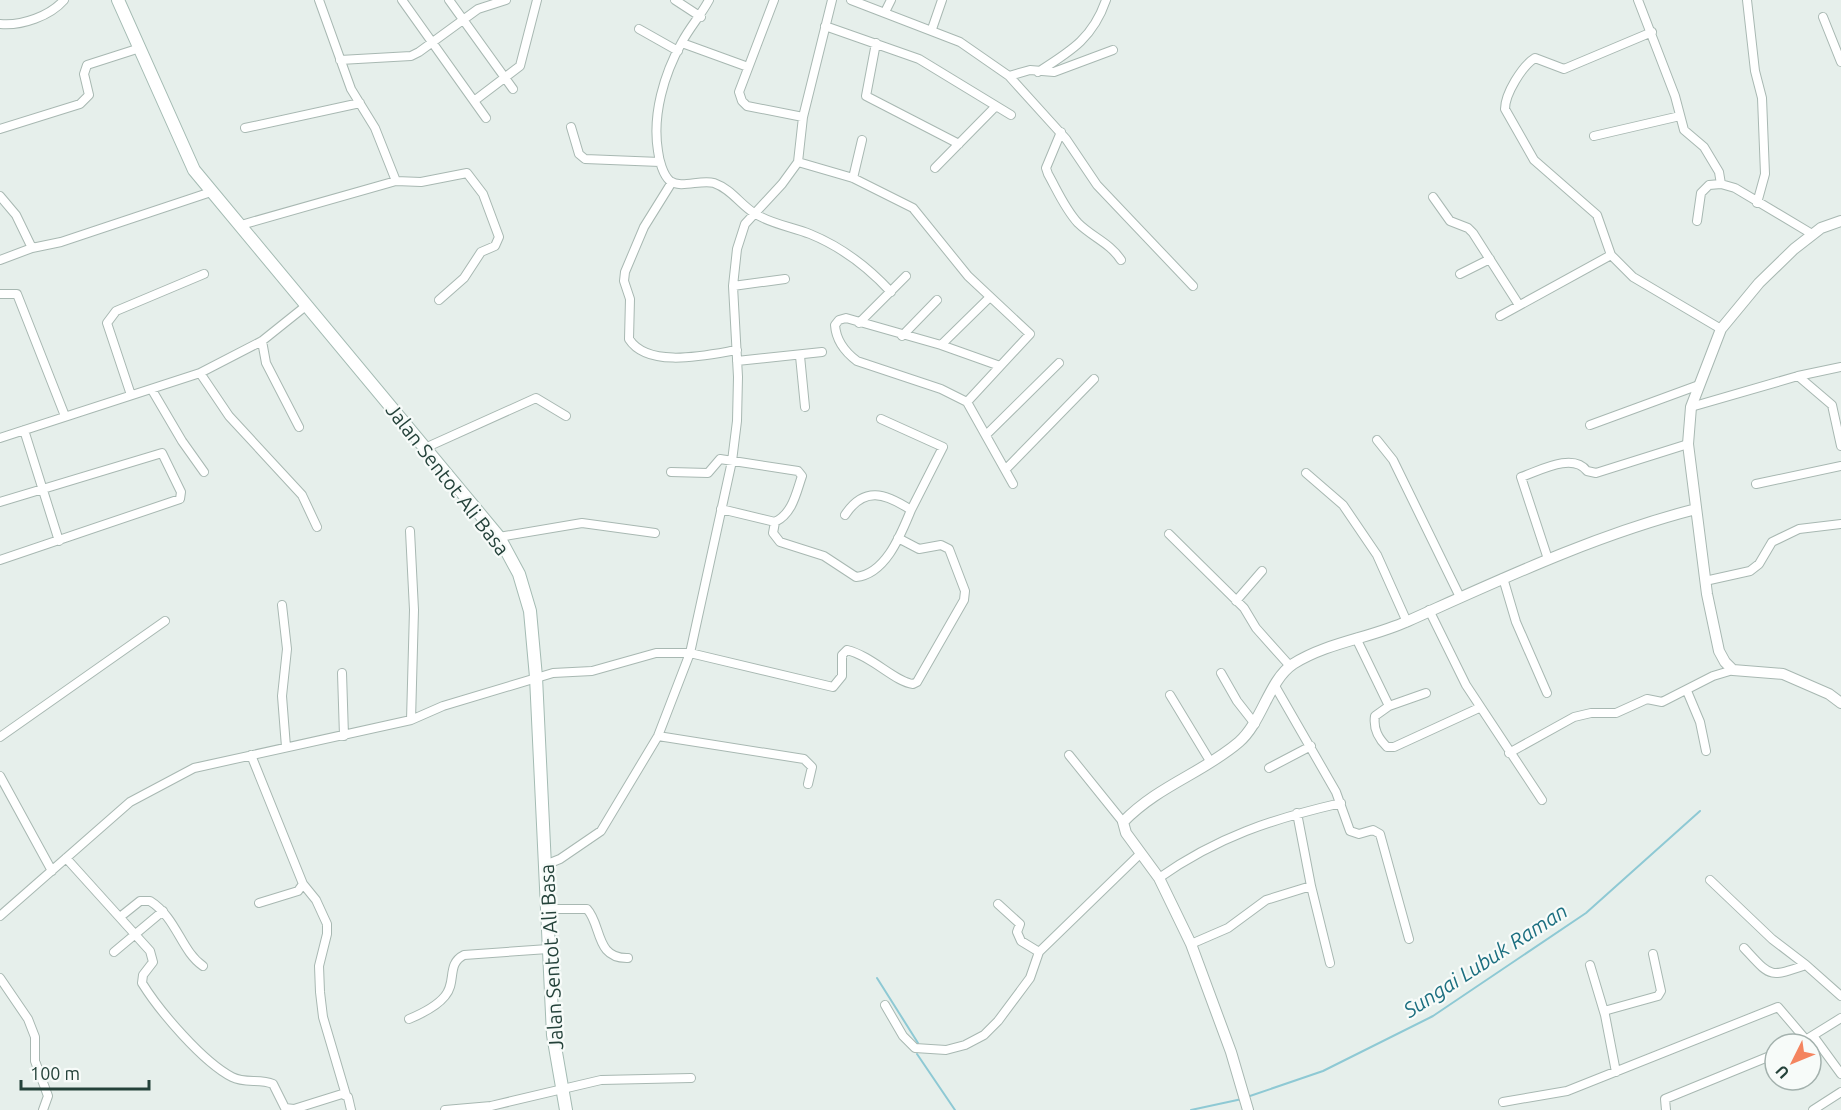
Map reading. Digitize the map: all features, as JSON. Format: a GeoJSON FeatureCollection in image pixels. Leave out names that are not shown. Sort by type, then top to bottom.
{"type":"FeatureCollection","features":[{"type":"Feature","properties":{"kind":"main road","name":"Jalan Sentot Ali Basa"},"geometry":{"type":"LineString","coordinates":[[118,0],[194,170],[499,537],[519,574],[530,611],[536,677],[553,1035],[566,1110]]}},
{"type":"Feature","properties":{"kind":"street"},"geometry":{"type":"LineString","coordinates":[[0,24],[32,19],[55,10],[64,0]]}},
{"type":"Feature","properties":{"kind":"street"},"geometry":{"type":"LineString","coordinates":[[319,0],[351,89],[375,128],[396,181]]}},
{"type":"Feature","properties":{"kind":"street"},"geometry":{"type":"LineString","coordinates":[[402,0],[431,44],[486,118]]}},
{"type":"Feature","properties":{"kind":"street"},"geometry":{"type":"LineString","coordinates":[[449,0],[461,20],[513,89]]}},
{"type":"Feature","properties":{"kind":"street"},"geometry":{"type":"LineString","coordinates":[[340,60],[411,56],[485,5],[506,0]]}},
{"type":"Feature","properties":{"kind":"street"},"geometry":{"type":"LineString","coordinates":[[474,101],[520,66],[537,0]]}},
{"type":"Feature","properties":{"kind":"street"},"geometry":{"type":"LineString","coordinates":[[675,0],[701,16]]}},
{"type":"Feature","properties":{"kind":"street"},"geometry":{"type":"LineString","coordinates":[[672,182],[660,162],[655,122],[680,47],[709,0]]}},
{"type":"Feature","properties":{"kind":"street"},"geometry":{"type":"LineString","coordinates":[[774,0],[739,92],[742,101],[747,106],[803,117]]}},
{"type":"Feature","properties":{"kind":"street"},"geometry":{"type":"LineString","coordinates":[[545,865],[601,831],[658,736],[690,653],[732,461],[737,421],[734,286],[737,249],[745,225],[782,184],[798,162],[803,117],[832,0]]}},
{"type":"Feature","properties":{"kind":"street"},"geometry":{"type":"LineString","coordinates":[[851,0],[932,29],[960,42],[1009,76],[1061,132],[1097,185],[1193,286]]}},
{"type":"Feature","properties":{"kind":"street"},"geometry":{"type":"LineString","coordinates":[[885,12],[891,0]]}},
{"type":"Feature","properties":{"kind":"street"},"geometry":{"type":"LineString","coordinates":[[932,29],[942,0]]}},
{"type":"Feature","properties":{"kind":"street"},"geometry":{"type":"LineString","coordinates":[[1038,72],[1067,54],[1085,38],[1099,22],[1106,0]]}},
{"type":"Feature","properties":{"kind":"street"},"geometry":{"type":"LineString","coordinates":[[1639,0],[1652,32],[1684,130],[1704,147],[1719,172],[1721,184]]}},
{"type":"Feature","properties":{"kind":"street"},"geometry":{"type":"LineString","coordinates":[[1747,0],[1755,71],[1762,98],[1765,174],[1757,203]]}},
{"type":"Feature","properties":{"kind":"street"},"geometry":{"type":"LineString","coordinates":[[1823,17],[1841,62]]}},
{"type":"Feature","properties":{"kind":"street"},"geometry":{"type":"LineString","coordinates":[[825,26],[919,59],[1011,115]]}},
{"type":"Feature","properties":{"kind":"street"},"geometry":{"type":"LineString","coordinates":[[639,29],[680,47],[748,67]]}},
{"type":"Feature","properties":{"kind":"street"},"geometry":{"type":"LineString","coordinates":[[1652,32],[1564,69],[1535,58],[1527,65],[1506,99],[1507,114],[1534,160],[1597,215],[1611,255],[1633,277],[1721,329]]}},
{"type":"Feature","properties":{"kind":"street"},"geometry":{"type":"LineString","coordinates":[[876,43],[866,96],[959,144]]}},
{"type":"Feature","properties":{"kind":"street"},"geometry":{"type":"LineString","coordinates":[[0,129],[80,104],[89,95],[84,74],[87,65],[140,48]]}},
{"type":"Feature","properties":{"kind":"street"},"geometry":{"type":"LineString","coordinates":[[1009,76],[1030,70],[1054,72],[1113,50]]}},
{"type":"Feature","properties":{"kind":"street"},"geometry":{"type":"LineString","coordinates":[[245,128],[360,103]]}},
{"type":"Feature","properties":{"kind":"street"},"geometry":{"type":"LineString","coordinates":[[935,168],[996,106]]}},
{"type":"Feature","properties":{"kind":"street"},"geometry":{"type":"LineString","coordinates":[[1594,136],[1680,116]]}},
{"type":"Feature","properties":{"kind":"street"},"geometry":{"type":"LineString","coordinates":[[571,127],[579,154],[585,159],[660,162]]}},
{"type":"Feature","properties":{"kind":"street"},"geometry":{"type":"LineString","coordinates":[[1061,132],[1046,168],[1048,174],[1070,213],[1088,232],[1113,249],[1121,260]]}},
{"type":"Feature","properties":{"kind":"street"},"geometry":{"type":"LineString","coordinates":[[853,178],[862,140]]}},
{"type":"Feature","properties":{"kind":"street"},"geometry":{"type":"LineString","coordinates":[[798,162],[853,178],[913,208],[968,276],[1030,334],[967,402]]}},
{"type":"Feature","properties":{"kind":"street"},"geometry":{"type":"LineString","coordinates":[[242,225],[396,181],[421,182],[467,173],[483,194],[499,237],[495,246],[482,252],[464,278],[439,300]]}},
{"type":"Feature","properties":{"kind":"street"},"geometry":{"type":"LineString","coordinates":[[672,182],[700,181],[717,184],[755,214],[841,248],[862,264],[891,292]]}},
{"type":"Feature","properties":{"kind":"street"},"geometry":{"type":"LineString","coordinates":[[672,182],[644,227],[625,272],[624,281],[630,299],[628,339],[638,350],[657,357],[737,350]]}},
{"type":"Feature","properties":{"kind":"street"},"geometry":{"type":"LineString","coordinates":[[1697,221],[1701,193],[1709,185],[1721,184],[1735,188],[1812,234]]}},
{"type":"Feature","properties":{"kind":"street"},"geometry":{"type":"LineString","coordinates":[[0,260],[212,192]]}},
{"type":"Feature","properties":{"kind":"street"},"geometry":{"type":"LineString","coordinates":[[0,196],[16,215],[32,248]]}},
{"type":"Feature","properties":{"kind":"street"},"geometry":{"type":"LineString","coordinates":[[1433,197],[1450,221],[1468,228],[1473,233],[1519,305]]}},
{"type":"Feature","properties":{"kind":"street"},"geometry":{"type":"LineString","coordinates":[[1733,670],[1719,651],[1705,581],[1688,444],[1691,407],[1721,329],[1759,283],[1812,234],[1841,220]]}},
{"type":"Feature","properties":{"kind":"street"},"geometry":{"type":"LineString","coordinates":[[1500,316],[1611,255]]}},
{"type":"Feature","properties":{"kind":"street"},"geometry":{"type":"LineString","coordinates":[[1460,274],[1490,259]]}},
{"type":"Feature","properties":{"kind":"street"},"geometry":{"type":"LineString","coordinates":[[131,395],[107,323],[109,316],[204,274]]}},
{"type":"Feature","properties":{"kind":"street"},"geometry":{"type":"LineString","coordinates":[[859,323],[906,276]]}},
{"type":"Feature","properties":{"kind":"street"},"geometry":{"type":"LineString","coordinates":[[734,286],[785,279]]}},
{"type":"Feature","properties":{"kind":"street"},"geometry":{"type":"LineString","coordinates":[[0,294],[17,294],[65,417]]}},
{"type":"Feature","properties":{"kind":"street"},"geometry":{"type":"LineString","coordinates":[[942,345],[990,297]]}},
{"type":"Feature","properties":{"kind":"street"},"geometry":{"type":"LineString","coordinates":[[902,336],[937,300]]}},
{"type":"Feature","properties":{"kind":"street"},"geometry":{"type":"LineString","coordinates":[[0,438],[200,373],[262,340],[308,305]]}},
{"type":"Feature","properties":{"kind":"street"},"geometry":{"type":"LineString","coordinates":[[1000,366],[942,345],[902,336],[846,318],[839,320],[835,325],[839,341],[847,354],[857,361],[941,389],[967,402],[1013,484]]}},
{"type":"Feature","properties":{"kind":"street"},"geometry":{"type":"LineString","coordinates":[[262,340],[266,363],[300,427]]}},
{"type":"Feature","properties":{"kind":"street"},"geometry":{"type":"LineString","coordinates":[[737,361],[822,352]]}},
{"type":"Feature","properties":{"kind":"street"},"geometry":{"type":"LineString","coordinates":[[800,356],[804,407]]}},
{"type":"Feature","properties":{"kind":"street"},"geometry":{"type":"LineString","coordinates":[[987,434],[1059,363]]}},
{"type":"Feature","properties":{"kind":"street"},"geometry":{"type":"LineString","coordinates":[[1691,407],[1798,376],[1841,367]]}},
{"type":"Feature","properties":{"kind":"street"},"geometry":{"type":"LineString","coordinates":[[200,373],[229,416],[302,495],[317,527]]}},
{"type":"Feature","properties":{"kind":"street"},"geometry":{"type":"LineString","coordinates":[[1798,376],[1832,405],[1841,446]]}},
{"type":"Feature","properties":{"kind":"street"},"geometry":{"type":"LineString","coordinates":[[1006,469],[1094,379]]}},
{"type":"Feature","properties":{"kind":"street"},"geometry":{"type":"LineString","coordinates":[[1590,425],[1699,385]]}},
{"type":"Feature","properties":{"kind":"street"},"geometry":{"type":"LineString","coordinates":[[152,390],[182,441],[204,472]]}},
{"type":"Feature","properties":{"kind":"street"},"geometry":{"type":"LineString","coordinates":[[425,448],[536,398],[566,416]]}},
{"type":"Feature","properties":{"kind":"street"},"geometry":{"type":"LineString","coordinates":[[671,472],[708,473],[720,459],[800,472],[802,476],[793,504],[785,515],[775,522],[773,533],[780,542],[824,556],[856,577],[877,567],[898,538],[943,447],[881,419]]}},
{"type":"Feature","properties":{"kind":"street"},"geometry":{"type":"LineString","coordinates":[[24,430],[59,541]]}},
{"type":"Feature","properties":{"kind":"street"},"geometry":{"type":"LineString","coordinates":[[1377,440],[1393,460],[1460,597]]}},
{"type":"Feature","properties":{"kind":"street"},"geometry":{"type":"LineString","coordinates":[[1548,559],[1521,477],[1571,462],[1596,473],[1688,444]]}},
{"type":"Feature","properties":{"kind":"street"},"geometry":{"type":"LineString","coordinates":[[0,502],[162,453],[181,492],[180,500],[0,560]]}},
{"type":"Feature","properties":{"kind":"street"},"geometry":{"type":"LineString","coordinates":[[1756,484],[1841,466]]}},
{"type":"Feature","properties":{"kind":"street"},"geometry":{"type":"LineString","coordinates":[[1306,473],[1344,505],[1377,555],[1407,622]]}},
{"type":"Feature","properties":{"kind":"street"},"geometry":{"type":"LineString","coordinates":[[844,515],[856,500],[872,495],[891,498],[911,510]]}},
{"type":"Feature","properties":{"kind":"street"},"geometry":{"type":"LineString","coordinates":[[721,509],[775,522]]}},
{"type":"Feature","properties":{"kind":"street"},"geometry":{"type":"LineString","coordinates":[[1123,822],[1143,802],[1238,742],[1255,724],[1275,686],[1290,666],[1315,653],[1407,622],[1429,610],[1548,559],[1642,523],[1696,509]]}},
{"type":"Feature","properties":{"kind":"street"},"geometry":{"type":"LineString","coordinates":[[499,537],[582,523],[656,532]]}},
{"type":"Feature","properties":{"kind":"street"},"geometry":{"type":"LineString","coordinates":[[1705,581],[1750,571],[1759,564],[1772,542],[1799,530],[1841,524]]}},
{"type":"Feature","properties":{"kind":"street"},"geometry":{"type":"LineString","coordinates":[[410,531],[414,610],[411,720]]}},
{"type":"Feature","properties":{"kind":"street"},"geometry":{"type":"LineString","coordinates":[[1169,534],[1236,601],[1290,666]]}},
{"type":"Feature","properties":{"kind":"street"},"geometry":{"type":"LineString","coordinates":[[0,916],[129,802],[194,768],[411,720],[443,706],[536,677],[553,673],[602,669],[656,653],[690,653],[833,687],[842,676],[842,655],[847,650],[877,662],[906,683],[913,684],[917,682],[959,609],[965,591],[949,549],[941,545],[919,549],[898,538]]}},
{"type":"Feature","properties":{"kind":"street"},"geometry":{"type":"LineString","coordinates":[[1236,601],[1263,571]]}},
{"type":"Feature","properties":{"kind":"street"},"geometry":{"type":"LineString","coordinates":[[1503,578],[1516,622],[1547,693]]}},
{"type":"Feature","properties":{"kind":"street"},"geometry":{"type":"LineString","coordinates":[[282,605],[287,649],[282,696],[286,747]]}},
{"type":"Feature","properties":{"kind":"street"},"geometry":{"type":"LineString","coordinates":[[1429,610],[1479,708],[1542,801]]}},
{"type":"Feature","properties":{"kind":"street"},"geometry":{"type":"LineString","coordinates":[[0,737],[165,621]]}},
{"type":"Feature","properties":{"kind":"street"},"geometry":{"type":"LineString","coordinates":[[1356,638],[1389,706]]}},
{"type":"Feature","properties":{"kind":"street"},"geometry":{"type":"LineString","coordinates":[[1509,753],[1574,717],[1591,713],[1616,713],[1647,699],[1662,702],[1713,676],[1733,670],[1783,674],[1828,694],[1841,703]]}},
{"type":"Feature","properties":{"kind":"street"},"geometry":{"type":"LineString","coordinates":[[342,673],[344,736]]}},
{"type":"Feature","properties":{"kind":"street"},"geometry":{"type":"LineString","coordinates":[[1221,673],[1237,701],[1255,724]]}},
{"type":"Feature","properties":{"kind":"street"},"geometry":{"type":"LineString","coordinates":[[1275,686],[1341,802],[1350,831],[1359,834],[1376,830],[1380,834],[1409,939]]}},
{"type":"Feature","properties":{"kind":"street"},"geometry":{"type":"LineString","coordinates":[[1687,691],[1700,722],[1706,751]]}},
{"type":"Feature","properties":{"kind":"street"},"geometry":{"type":"LineString","coordinates":[[1426,693],[1389,706],[1375,716],[1374,724],[1379,738],[1387,747],[1394,747],[1479,708]]}},
{"type":"Feature","properties":{"kind":"street"},"geometry":{"type":"LineString","coordinates":[[1170,695],[1210,761]]}},
{"type":"Feature","properties":{"kind":"street"},"geometry":{"type":"LineString","coordinates":[[658,736],[804,759],[812,767],[808,784]]}},
{"type":"Feature","properties":{"kind":"street"},"geometry":{"type":"LineString","coordinates":[[1269,768],[1311,746]]}},
{"type":"Feature","properties":{"kind":"street"},"geometry":{"type":"LineString","coordinates":[[251,754],[303,884],[316,900],[327,924],[327,934],[319,966],[323,1017],[351,1110]]}},
{"type":"Feature","properties":{"kind":"street"},"geometry":{"type":"LineString","coordinates":[[1070,755],[1123,822],[1126,833],[1159,878],[1191,944],[1231,1052],[1246,1103]]}},
{"type":"Feature","properties":{"kind":"street"},"geometry":{"type":"LineString","coordinates":[[0,776],[51,871]]}},
{"type":"Feature","properties":{"kind":"street"},"geometry":{"type":"LineString","coordinates":[[1159,878],[1192,854],[1248,829],[1341,802]]}},
{"type":"Feature","properties":{"kind":"street"},"geometry":{"type":"LineString","coordinates":[[1297,813],[1311,886],[1330,963]]}},
{"type":"Feature","properties":{"kind":"street"},"geometry":{"type":"LineString","coordinates":[[885,1005],[909,1044],[915,1048],[946,1050],[965,1045],[984,1035],[998,1022],[1029,978],[1039,952],[1140,854]]}},
{"type":"Feature","properties":{"kind":"street"},"geometry":{"type":"LineString","coordinates":[[66,858],[136,934],[154,957],[150,968],[143,975],[142,983],[183,1035],[232,1078],[270,1082],[285,1108],[298,1109],[346,1095]]}},
{"type":"Feature","properties":{"kind":"street"},"geometry":{"type":"LineString","coordinates":[[1710,879],[1772,939],[1841,996]]}},
{"type":"Feature","properties":{"kind":"street"},"geometry":{"type":"LineString","coordinates":[[259,903],[298,891],[303,884]]}},
{"type":"Feature","properties":{"kind":"street"},"geometry":{"type":"LineString","coordinates":[[1191,944],[1228,928],[1266,900],[1311,886]]}},
{"type":"Feature","properties":{"kind":"street"},"geometry":{"type":"LineString","coordinates":[[120,917],[144,899],[163,911],[180,933],[192,956],[203,966]]}},
{"type":"Feature","properties":{"kind":"street"},"geometry":{"type":"LineString","coordinates":[[998,904],[1021,926],[1017,932],[1021,941],[1039,952]]}},
{"type":"Feature","properties":{"kind":"street"},"geometry":{"type":"LineString","coordinates":[[547,909],[587,909],[606,948],[615,957],[628,957]]}},
{"type":"Feature","properties":{"kind":"street"},"geometry":{"type":"LineString","coordinates":[[114,952],[163,911]]}},
{"type":"Feature","properties":{"kind":"street"},"geometry":{"type":"LineString","coordinates":[[409,1019],[446,996],[456,959],[464,955],[548,948]]}},
{"type":"Feature","properties":{"kind":"street"},"geometry":{"type":"LineString","coordinates":[[1744,948],[1767,972],[1778,974],[1806,965]]}},
{"type":"Feature","properties":{"kind":"street"},"geometry":{"type":"LineString","coordinates":[[1604,1011],[1658,996],[1661,992],[1653,954]]}},
{"type":"Feature","properties":{"kind":"street"},"geometry":{"type":"LineString","coordinates":[[1590,965],[1604,1011],[1616,1072]]}},
{"type":"Feature","properties":{"kind":"street"},"geometry":{"type":"LineString","coordinates":[[0,978],[28,1019],[35,1037],[35,1061],[48,1096],[43,1110]]}},
{"type":"Feature","properties":{"kind":"street"},"geometry":{"type":"LineString","coordinates":[[1503,1102],[1567,1091],[1778,1007],[1799,1032]]}},
{"type":"Feature","properties":{"kind":"street"},"geometry":{"type":"LineString","coordinates":[[1820,1032],[1841,1018]]}},
{"type":"Feature","properties":{"kind":"street"},"geometry":{"type":"LineString","coordinates":[[1823,1057],[1841,1074]]}},
{"type":"Feature","properties":{"kind":"street"},"geometry":{"type":"LineString","coordinates":[[1666,1110],[1665,1099],[1763,1059]]}},
{"type":"Feature","properties":{"kind":"street"},"geometry":{"type":"LineString","coordinates":[[445,1110],[491,1106],[601,1080],[691,1078]]}},
{"type":"Feature","properties":{"kind":"street"},"geometry":{"type":"LineString","coordinates":[[1813,1110],[1841,1092]]}},
{"type":"Feature","properties":{"kind":"waterway","name":"Sungai Lubuk Raman"},"geometry":{"type":"LineString","coordinates":[[1247,1097],[1323,1071],[1433,1016],[1586,913],[1700,811]]}},
{"type":"Feature","properties":{"kind":"waterway"},"geometry":{"type":"LineString","coordinates":[[877,978],[918,1043]]}},
{"type":"Feature","properties":{"kind":"waterway"},"geometry":{"type":"LineString","coordinates":[[917,1054],[955,1110]]}},
{"type":"Feature","properties":{"kind":"waterway","name":"Sungai Lubuk Raman"},"geometry":{"type":"LineString","coordinates":[[1191,1110],[1242,1099]]}}]}
